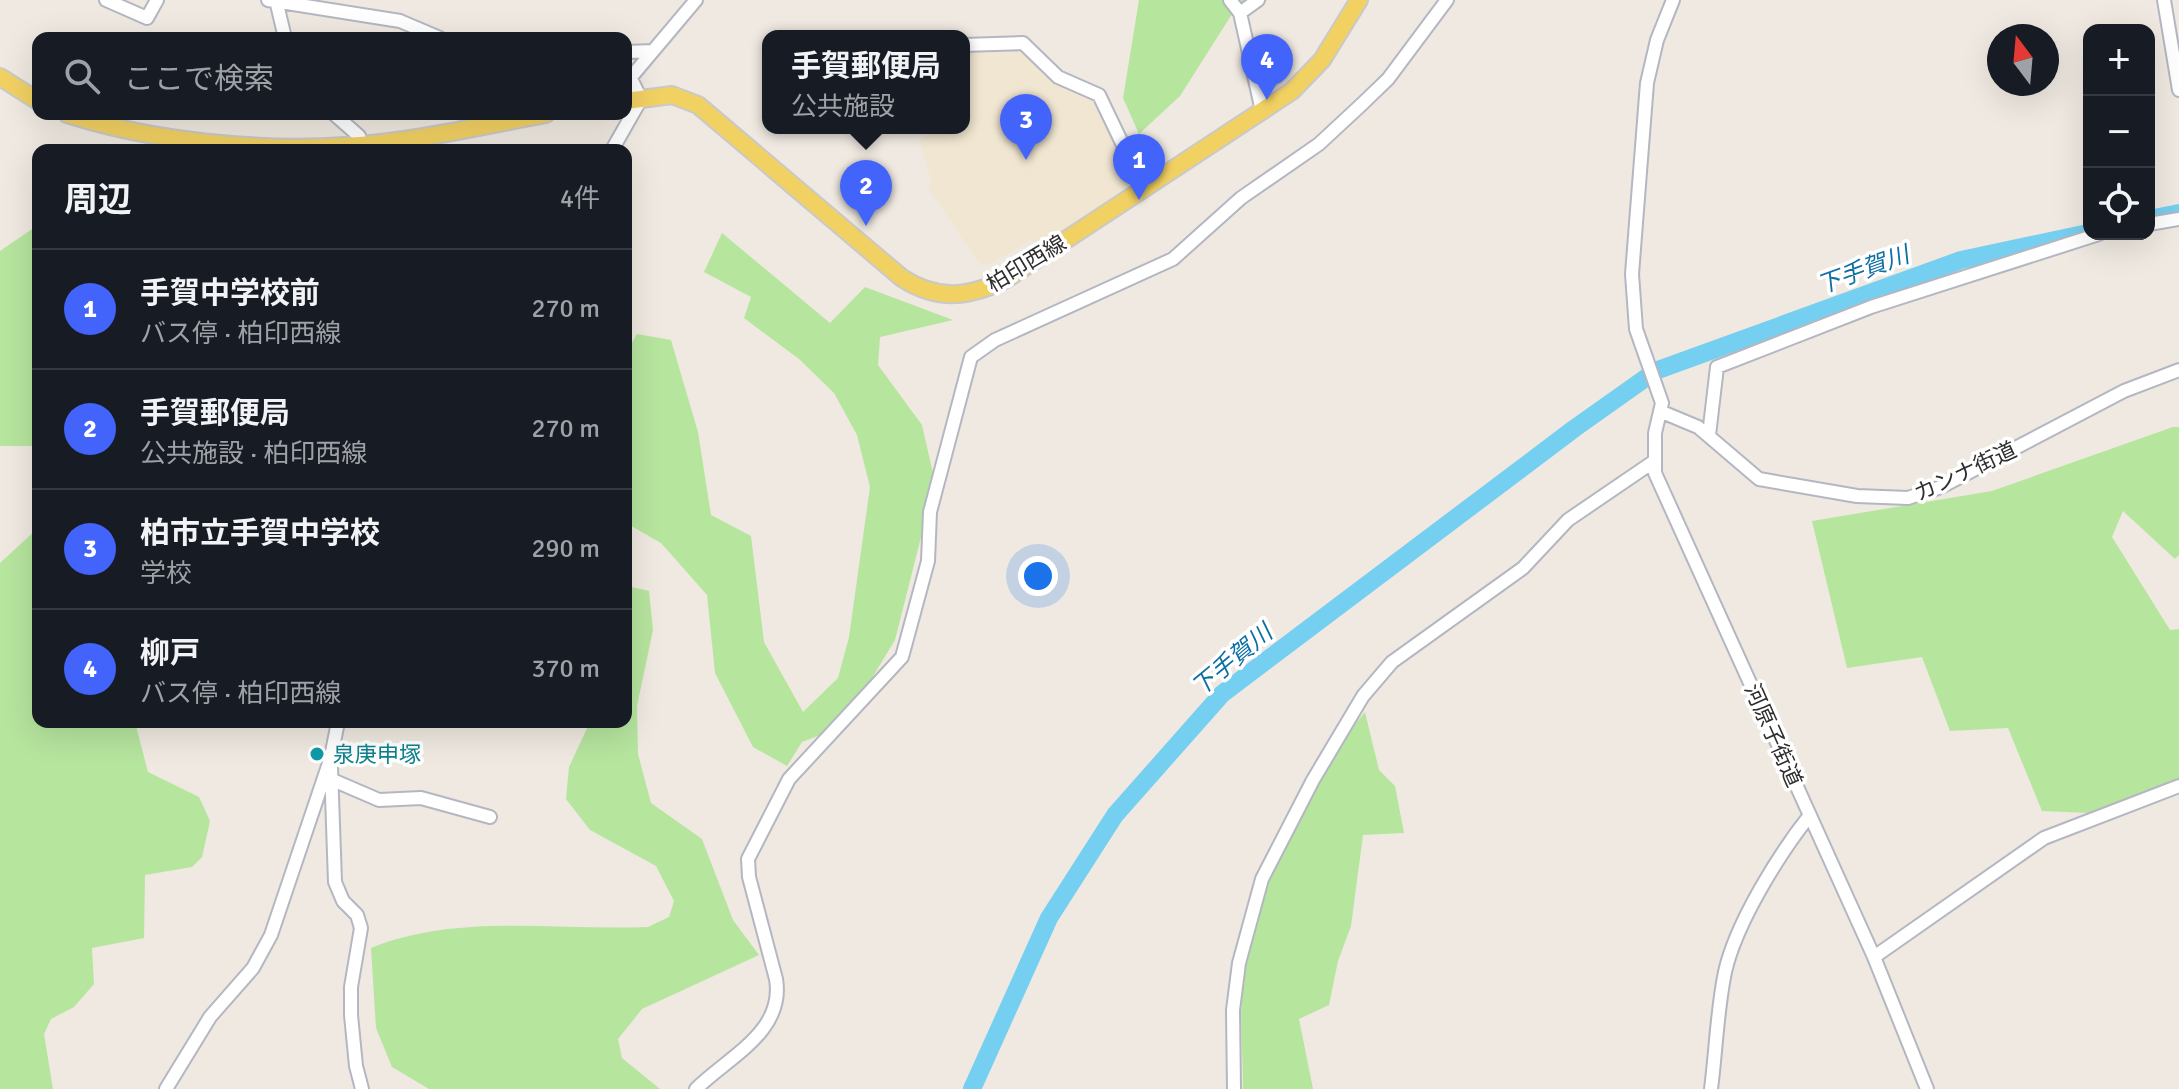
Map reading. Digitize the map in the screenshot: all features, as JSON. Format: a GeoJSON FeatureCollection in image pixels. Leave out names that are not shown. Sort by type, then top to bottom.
{"type":"FeatureCollection","features":[{"type":"Feature","properties":{"kind":"main road","name":"柏印西線"},"geometry":{"type":"LineString","coordinates":[[633,100],[672,95],[698,105],[914,286],[944,295],[974,294],[1008,278],[1309,77],[1359,0]]}},
{"type":"Feature","properties":{"kind":"main road"},"geometry":{"type":"LineString","coordinates":[[0,77],[32,97]]}},
{"type":"Feature","properties":{"kind":"main road"},"geometry":{"type":"LineString","coordinates":[[86,120],[243,144]]}},
{"type":"Feature","properties":{"kind":"main road"},"geometry":{"type":"LineString","coordinates":[[380,144],[513,120]]}},
{"type":"Feature","properties":{"kind":"street"},"geometry":{"type":"LineString","coordinates":[[106,0],[147,18],[157,0]]}},
{"type":"Feature","properties":{"kind":"street"},"geometry":{"type":"LineString","coordinates":[[283,32],[273,0],[400,21],[426,32]]}},
{"type":"Feature","properties":{"kind":"street"},"geometry":{"type":"LineString","coordinates":[[632,70],[653,51],[696,0]]}},
{"type":"Feature","properties":{"kind":"street"},"geometry":{"type":"LineString","coordinates":[[1230,0],[1240,13],[1262,111]]}},
{"type":"Feature","properties":{"kind":"street"},"geometry":{"type":"LineString","coordinates":[[1240,13],[1258,0]]}},
{"type":"Feature","properties":{"kind":"street"},"geometry":{"type":"LineString","coordinates":[[696,1089],[758,1036],[775,1011],[779,995],[749,877],[748,859],[789,779],[902,657],[928,561],[930,512],[971,357],[995,340],[1173,259],[1241,198],[1319,144],[1361,105],[1388,79],[1447,0]]}},
{"type":"Feature","properties":{"kind":"street"},"geometry":{"type":"LineString","coordinates":[[1234,1089],[1233,1010],[1239,963],[1262,879],[1313,780],[1363,696],[1392,662],[1523,568],[1568,520],[1653,462],[1655,433],[1662,412],[1636,329],[1632,274],[1647,83],[1657,40],[1673,0]]}},
{"type":"Feature","properties":{"kind":"street"},"geometry":{"type":"LineString","coordinates":[[2164,0],[2179,90]]}},
{"type":"Feature","properties":{"kind":"street"},"geometry":{"type":"LineString","coordinates":[[970,45],[1023,43],[1058,77],[1099,95],[1144,189]]}},
{"type":"Feature","properties":{"kind":"street"},"geometry":{"type":"LineString","coordinates":[[632,52],[653,51]]}},
{"type":"Feature","properties":{"kind":"street"},"geometry":{"type":"LineString","coordinates":[[343,120],[361,144]]}},
{"type":"Feature","properties":{"kind":"street"},"geometry":{"type":"LineString","coordinates":[[615,144],[625,120]]}},
{"type":"Feature","properties":{"kind":"street"},"geometry":{"type":"LineString","coordinates":[[2155,223],[2179,219]]}},
{"type":"Feature","properties":{"kind":"street"},"geometry":{"type":"LineString","coordinates":[[1709,435],[1717,367],[1871,307],[2083,239]]}},
{"type":"Feature","properties":{"kind":"street","name":"カンナ街道"},"geometry":{"type":"LineString","coordinates":[[1662,412],[1709,435],[1759,479],[1857,496],[1908,498],[1941,487],[2124,391],[2179,370]]}},
{"type":"Feature","properties":{"kind":"street","name":"河原子街道"},"geometry":{"type":"LineString","coordinates":[[1653,462],[1874,957],[1927,1089]]}},
{"type":"Feature","properties":{"kind":"street"},"geometry":{"type":"LineString","coordinates":[[166,1089],[210,1017],[253,968],[271,935],[328,778],[337,728]]}},
{"type":"Feature","properties":{"kind":"street"},"geometry":{"type":"LineString","coordinates":[[328,778],[379,800],[421,798],[490,817]]}},
{"type":"Feature","properties":{"kind":"street"},"geometry":{"type":"LineString","coordinates":[[328,778],[335,882],[343,901],[357,915],[361,928],[351,1015],[356,1066],[362,1089]]}},
{"type":"Feature","properties":{"kind":"street"},"geometry":{"type":"LineString","coordinates":[[1874,957],[2044,838],[2179,786]]}},
{"type":"Feature","properties":{"kind":"street"},"geometry":{"type":"LineString","coordinates":[[1711,1089],[1725,971],[1735,943],[1782,850],[1810,815]]}},
{"type":"Feature","properties":{"kind":"shaded area"},"geometry":{"type":"Polygon","coordinates":[[[1017,45],[1093,95],[1136,180],[1133,187],[1040,249],[1032,239],[987,266],[980,265],[928,188],[932,183],[919,141],[928,134],[970,134],[970,48],[1017,45]]]}},
{"type":"Feature","properties":{"kind":"green space"},"geometry":{"type":"Polygon","coordinates":[[[1139,0],[1268,0],[1234,11],[1180,96],[1139,134],[1123,98],[1139,0]]]}},
{"type":"Feature","properties":{"kind":"green space"},"geometry":{"type":"Polygon","coordinates":[[[32,229],[32,446],[0,446],[0,251],[32,229]]]}},
{"type":"Feature","properties":{"kind":"green space"},"geometry":{"type":"Polygon","coordinates":[[[722,233],[830,323],[865,287],[953,320],[880,337],[878,365],[922,425],[935,482],[895,640],[861,696],[825,733],[802,742],[787,766],[753,747],[715,673],[707,595],[661,543],[632,526],[632,343],[637,334],[671,340],[698,432],[711,515],[751,536],[764,642],[803,712],[838,678],[849,637],[870,487],[857,435],[834,393],[799,359],[744,318],[751,297],[704,272],[722,233]]]}},
{"type":"Feature","properties":{"kind":"green space"},"geometry":{"type":"Polygon","coordinates":[[[2179,427],[2179,555],[2175,559],[2123,511],[2112,537],[2170,630],[2179,629],[2179,782],[2089,813],[2042,811],[2008,728],[1950,731],[1922,657],[1847,668],[1812,521],[1992,491],[2179,427]]]}},
{"type":"Feature","properties":{"kind":"green space"},"geometry":{"type":"Polygon","coordinates":[[[32,534],[32,728],[137,728],[148,772],[199,797],[210,821],[202,857],[192,867],[145,875],[144,938],[92,948],[94,984],[74,1007],[51,1019],[44,1034],[53,1089],[0,1089],[0,563],[32,534]]]}},
{"type":"Feature","properties":{"kind":"green space"},"geometry":{"type":"Polygon","coordinates":[[[632,587],[649,591],[653,630],[637,706],[638,754],[651,803],[702,839],[733,920],[759,955],[642,1009],[618,1039],[622,1058],[660,1089],[429,1089],[392,1067],[376,1028],[371,948],[404,937],[473,927],[648,927],[669,917],[674,901],[656,866],[590,830],[566,799],[569,767],[587,728],[632,728],[632,587]]]}},
{"type":"Feature","properties":{"kind":"green space"},"geometry":{"type":"Polygon","coordinates":[[[1365,712],[1379,770],[1395,786],[1404,833],[1363,835],[1351,926],[1338,961],[1329,1005],[1299,1019],[1313,1089],[1243,1089],[1243,978],[1258,911],[1305,802],[1365,712]]]}},
{"type":"Feature","properties":{"kind":"waterway","name":"下手賀川"},"geometry":{"type":"LineString","coordinates":[[2155,218],[2179,213]]}},
{"type":"Feature","properties":{"kind":"waterway","name":"下手賀川"},"geometry":{"type":"LineString","coordinates":[[1658,370],[1961,260],[2083,234]]}},
{"type":"Feature","properties":{"kind":"waterway","name":"下手賀川"},"geometry":{"type":"LineString","coordinates":[[972,1089],[1049,918],[1115,815],[1222,694],[1647,377]]}},
{"type":"Feature","properties":{"kind":"place","name":"柳戸"},"geometry":{"type":"Point","coordinates":[1267,100]}},
{"type":"Feature","properties":{"kind":"place","name":"柏市立手賀中学校"},"geometry":{"type":"Point","coordinates":[1026,160]}},
{"type":"Feature","properties":{"kind":"place","name":"手賀中学校前"},"geometry":{"type":"Point","coordinates":[1139,200]}},
{"type":"Feature","properties":{"kind":"place","name":"手賀郵便局"},"geometry":{"type":"Point","coordinates":[866,226]}},
{"type":"Feature","properties":{"kind":"place","name":"泉庚申塚"},"geometry":{"type":"Point","coordinates":[317,754]}}]}
